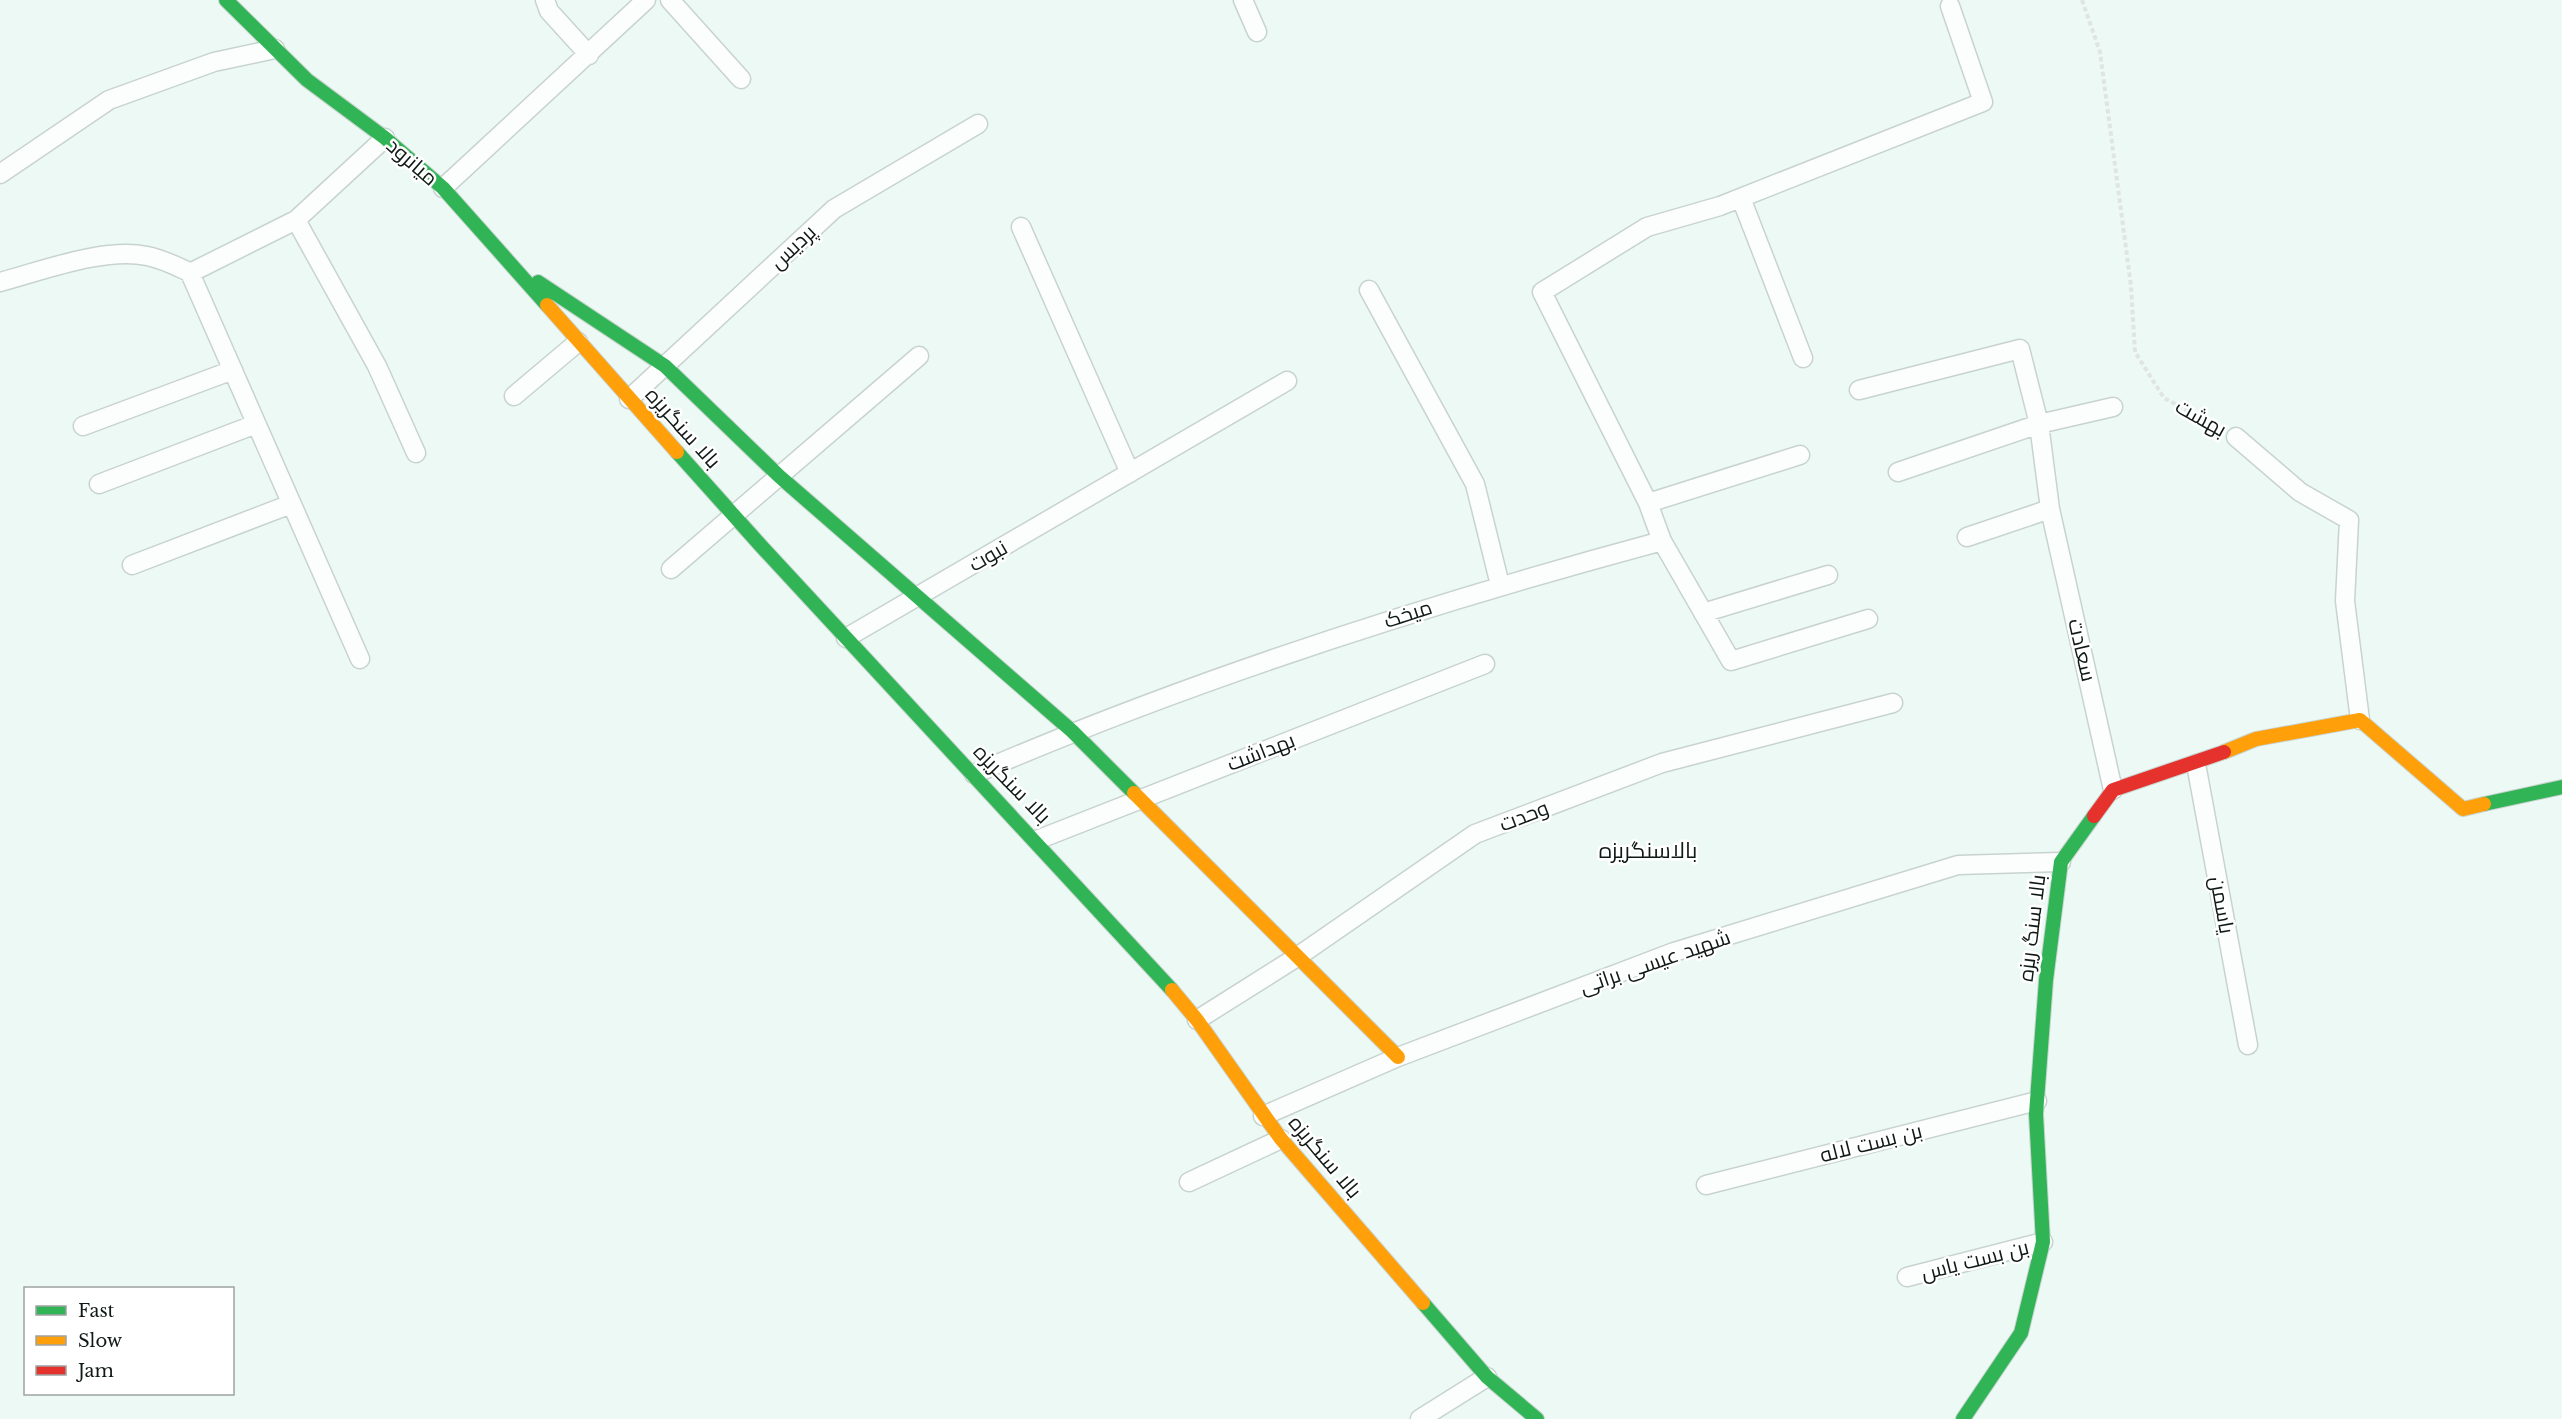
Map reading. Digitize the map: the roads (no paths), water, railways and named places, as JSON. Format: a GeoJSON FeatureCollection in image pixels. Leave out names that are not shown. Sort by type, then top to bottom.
{"type":"FeatureCollection","features":[{"type":"Feature","properties":{"kind":"street","name":"میانرود"},"geometry":{"type":"LineString","coordinates":[[226,0],[306,80],[385,138],[443,188],[589,56],[644,1]]}},
{"type":"Feature","properties":{"kind":"street"},"geometry":{"type":"LineString","coordinates":[[545,0],[549,11],[589,56]]}},
{"type":"Feature","properties":{"kind":"street"},"geometry":{"type":"LineString","coordinates":[[670,0],[741,79]]}},
{"type":"Feature","properties":{"kind":"street"},"geometry":{"type":"LineString","coordinates":[[1243,0],[1257,32]]}},
{"type":"Feature","properties":{"kind":"street"},"geometry":{"type":"LineString","coordinates":[[1868,619],[1731,661],[1662,541],[1648,503],[1542,291],[1647,226],[1741,198],[1983,102],[1950,6]]}},
{"type":"Feature","properties":{"kind":"street"},"geometry":{"type":"LineString","coordinates":[[0,174],[109,100],[214,62],[275,49]]}},
{"type":"Feature","properties":{"kind":"street","name":"پردیس"},"geometry":{"type":"LineString","coordinates":[[629,399],[834,209],[978,124]]}},
{"type":"Feature","properties":{"kind":"street"},"geometry":{"type":"LineString","coordinates":[[191,273],[296,220],[385,138]]}},
{"type":"Feature","properties":{"kind":"street","name":"بالا سنگریزه"},"geometry":{"type":"LineString","coordinates":[[443,188],[733,515],[1037,840],[1197,1020],[1281,1139],[1487,1377],[1537,1419]]}},
{"type":"Feature","properties":{"kind":"street"},"geometry":{"type":"LineString","coordinates":[[1741,198],[1803,358]]}},
{"type":"Feature","properties":{"kind":"street"},"geometry":{"type":"LineString","coordinates":[[296,220],[377,366],[416,453]]}},
{"type":"Feature","properties":{"kind":"street"},"geometry":{"type":"LineString","coordinates":[[1021,227],[1130,473]]}},
{"type":"Feature","properties":{"kind":"street"},"geometry":{"type":"LineString","coordinates":[[0,282],[82,261],[122,255],[145,255],[191,273],[360,659]]}},
{"type":"Feature","properties":{"kind":"street"},"geometry":{"type":"LineString","coordinates":[[511,264],[665,366],[779,476],[1072,731],[1398,1057]]}},
{"type":"Feature","properties":{"kind":"street"},"geometry":{"type":"LineString","coordinates":[[1369,290],[1475,484],[1500,585]]}},
{"type":"Feature","properties":{"kind":"street"},"geometry":{"type":"LineString","coordinates":[[514,396],[578,342]]}},
{"type":"Feature","properties":{"kind":"street","name":"سعادت"},"geometry":{"type":"LineString","coordinates":[[1858,390],[2020,349],[2039,424],[2050,509],[2113,790]]}},
{"type":"Feature","properties":{"kind":"street"},"geometry":{"type":"LineString","coordinates":[[671,569],[919,356]]}},
{"type":"Feature","properties":{"kind":"street"},"geometry":{"type":"LineString","coordinates":[[83,426],[233,370]]}},
{"type":"Feature","properties":{"kind":"street","name":"نبوت"},"geometry":{"type":"LineString","coordinates":[[846,638],[1287,381]]}},
{"type":"Feature","properties":{"kind":"street"},"geometry":{"type":"LineString","coordinates":[[1898,472],[2039,424],[2113,407]]}},
{"type":"Feature","properties":{"kind":"street"},"geometry":{"type":"LineString","coordinates":[[99,484],[256,424]]}},
{"type":"Feature","properties":{"kind":"street","name":"بهشت"},"geometry":{"type":"LineString","coordinates":[[2236,437],[2300,492],[2349,520],[2345,601],[2360,720]]}},
{"type":"Feature","properties":{"kind":"street"},"geometry":{"type":"LineString","coordinates":[[1648,503],[1800,455]]}},
{"type":"Feature","properties":{"kind":"street"},"geometry":{"type":"LineString","coordinates":[[132,565],[291,504]]}},
{"type":"Feature","properties":{"kind":"street"},"geometry":{"type":"LineString","coordinates":[[1966,537],[2050,509]]}},
{"type":"Feature","properties":{"kind":"street","name":"میخک"},"geometry":{"type":"LineString","coordinates":[[974,774],[1072,731],[1279,656],[1500,585],[1662,541]]}},
{"type":"Feature","properties":{"kind":"street"},"geometry":{"type":"LineString","coordinates":[[1703,613],[1828,575]]}},
{"type":"Feature","properties":{"kind":"street","name":"بهداشت"},"geometry":{"type":"LineString","coordinates":[[1037,840],[1485,664]]}},
{"type":"Feature","properties":{"kind":"street","name":"وحدت"},"geometry":{"type":"LineString","coordinates":[[1197,1020],[1297,957],[1475,834],[1662,763],[1893,703]]}},
{"type":"Feature","properties":{"kind":"street"},"geometry":{"type":"LineString","coordinates":[[2113,790],[2196,764],[2256,739],[2360,720],[2463,809],[2562,787]]}},
{"type":"Feature","properties":{"kind":"street","name":"یاسمن"},"geometry":{"type":"LineString","coordinates":[[2196,764],[2248,1045]]}},
{"type":"Feature","properties":{"kind":"street","name":"بالا سنگ ریزه"},"geometry":{"type":"LineString","coordinates":[[1963,1419],[2021,1333],[2043,1242],[2037,1101],[2046,980],[2061,862],[2113,790]]}},
{"type":"Feature","properties":{"kind":"street","name":"شهید عیسی براتی"},"geometry":{"type":"LineString","coordinates":[[1263,1116],[1398,1057],[1674,952],[1958,865],[2061,862]]}},
{"type":"Feature","properties":{"kind":"street","name":"بن بست لاله"},"geometry":{"type":"LineString","coordinates":[[1706,1185],[2037,1101]]}},
{"type":"Feature","properties":{"kind":"street"},"geometry":{"type":"LineString","coordinates":[[1188,1182],[1281,1139]]}},
{"type":"Feature","properties":{"kind":"street","name":"بن بست یاس"},"geometry":{"type":"LineString","coordinates":[[1907,1277],[2043,1242]]}},
{"type":"Feature","properties":{"kind":"street"},"geometry":{"type":"LineString","coordinates":[[1420,1419],[1487,1377]]}},
{"type":"Feature","properties":{"kind":"district","name":"بالاسنگریزه"},"geometry":{"type":"Point","coordinates":[1648,850]}}]}
